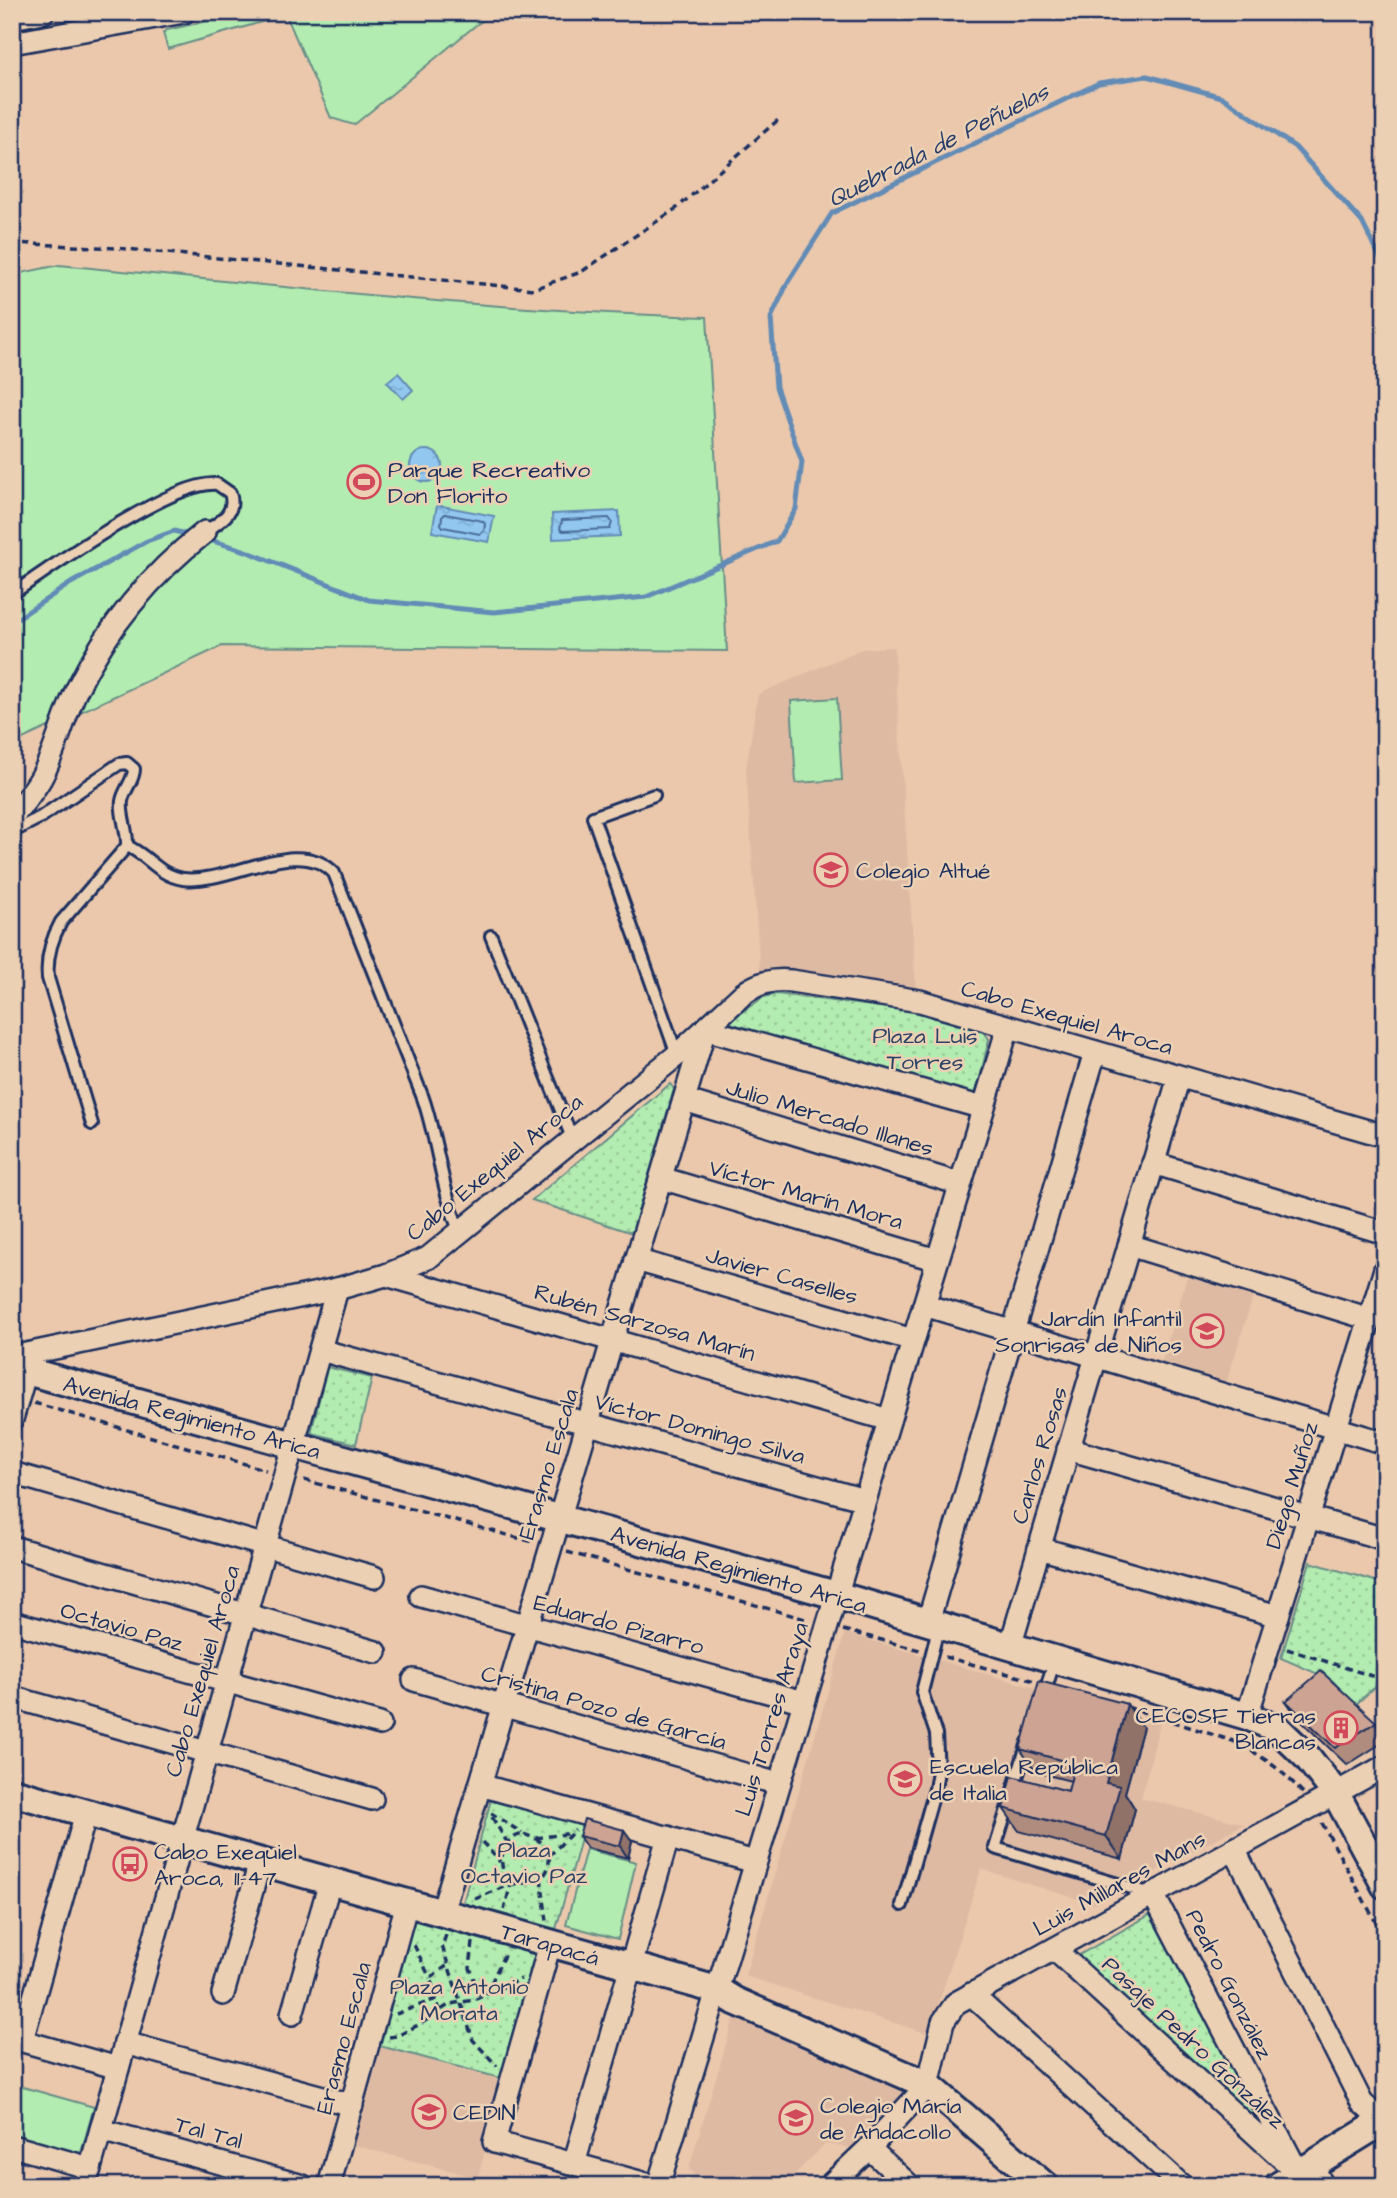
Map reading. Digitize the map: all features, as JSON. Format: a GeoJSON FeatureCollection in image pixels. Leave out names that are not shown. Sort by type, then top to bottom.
{"type":"FeatureCollection","features":[{"type":"Feature","properties":{"kind":"street"},"geometry":{"type":"LineString","coordinates":[[12,18],[43,12]]}},
{"type":"Feature","properties":{"kind":"street"},"geometry":{"type":"LineString","coordinates":[[12,43],[184,12]]}},
{"type":"Feature","properties":{"kind":"street"},"geometry":{"type":"LineString","coordinates":[[12,817],[42,776],[76,692],[107,635],[146,585],[199,537]]}},
{"type":"Feature","properties":{"kind":"street","name":"Cabo Exequiel Aroca"},"geometry":{"type":"LineString","coordinates":[[87,2177],[337,1289],[386,1275],[428,1258],[677,1055],[752,988],[762,983],[781,980],[920,1001],[1385,1136]]}},
{"type":"Feature","properties":{"kind":"street","name":"Luis Torres Araya"},"geometry":{"type":"LineString","coordinates":[[656,2186],[1008,1027]]}},
{"type":"Feature","properties":{"kind":"street"},"geometry":{"type":"LineString","coordinates":[[705,1029],[983,1108]]}},
{"type":"Feature","properties":{"kind":"street","name":"Erasmo Escala"},"geometry":{"type":"LineString","coordinates":[[457,1917],[468,1825],[705,1029]]}},
{"type":"Feature","properties":{"kind":"street"},"geometry":{"type":"LineString","coordinates":[[933,1624],[1013,1332],[1095,1052]]}},
{"type":"Feature","properties":{"kind":"street","name":"Carlos Rosas"},"geometry":{"type":"LineString","coordinates":[[1010,1647],[1179,1077]]}},
{"type":"Feature","properties":{"kind":"street","name":"Julio Mercado Illanes"},"geometry":{"type":"LineString","coordinates":[[684,1100],[960,1184]]}},
{"type":"Feature","properties":{"kind":"street"},"geometry":{"type":"LineString","coordinates":[[1153,1163],[1385,1233]]}},
{"type":"Feature","properties":{"kind":"street","name":"Víctor Marín Mora"},"geometry":{"type":"LineString","coordinates":[[661,1178],[937,1260]]}},
{"type":"Feature","properties":{"kind":"street"},"geometry":{"type":"LineString","coordinates":[[1129,1245],[1374,1326]]}},
{"type":"Feature","properties":{"kind":"street","name":"Javier Caselles"},"geometry":{"type":"LineString","coordinates":[[636,1260],[913,1340]]}},
{"type":"Feature","properties":{"kind":"street","name":"Diego Muñoz"},"geometry":{"type":"LineString","coordinates":[[1247,1716],[1336,1428],[1374,1326],[1385,1269]]}},
{"type":"Feature","properties":{"kind":"street","name":"Rubén Sarzosa Marín"},"geometry":{"type":"LineString","coordinates":[[386,1275],[889,1420]]}},
{"type":"Feature","properties":{"kind":"street"},"geometry":{"type":"LineString","coordinates":[[15,1408],[17,1365],[337,1289]]}},
{"type":"Feature","properties":{"kind":"street"},"geometry":{"type":"LineString","coordinates":[[924,1306],[1385,1443]]}},
{"type":"Feature","properties":{"kind":"street","name":"Víctor Domingo Silva"},"geometry":{"type":"LineString","coordinates":[[320,1350],[864,1500]]}},
{"type":"Feature","properties":{"kind":"street","name":"Avenida Regimiento Arica"},"geometry":{"type":"LineString","coordinates":[[17,1365],[293,1445],[836,1595],[1010,1647],[1051,1672],[1247,1716],[1278,1729],[1308,1758],[1336,1794],[1385,1885]]}},
{"type":"Feature","properties":{"kind":"street"},"geometry":{"type":"LineString","coordinates":[[1068,1450],[1385,1539]]}},
{"type":"Feature","properties":{"kind":"street"},"geometry":{"type":"LineString","coordinates":[[12,1473],[374,1577]]}},
{"type":"Feature","properties":{"kind":"street"},"geometry":{"type":"LineString","coordinates":[[12,1547],[376,1652]]}},
{"type":"Feature","properties":{"kind":"street"},"geometry":{"type":"LineString","coordinates":[[1039,1548],[1278,1616]]}},
{"type":"Feature","properties":{"kind":"street","name":"Eduardo Pizarro"},"geometry":{"type":"LineString","coordinates":[[421,1596],[804,1702]]}},
{"type":"Feature","properties":{"kind":"street","name":"Octavio Paz"},"geometry":{"type":"LineString","coordinates":[[12,1622],[380,1724]]}},
{"type":"Feature","properties":{"kind":"street","name":"Cristina Pozo de García"},"geometry":{"type":"LineString","coordinates":[[414,1681],[779,1784]]}},
{"type":"Feature","properties":{"kind":"street"},"geometry":{"type":"LineString","coordinates":[[12,1697],[372,1799]]}},
{"type":"Feature","properties":{"kind":"street","name":"Luis Millares Mans"},"geometry":{"type":"LineString","coordinates":[[928,2085],[943,2022],[956,2003],[1385,1766]]}},
{"type":"Feature","properties":{"kind":"street"},"geometry":{"type":"LineString","coordinates":[[480,1784],[577,1823],[668,1837],[755,1862]]}},
{"type":"Feature","properties":{"kind":"street","name":"Tarapacá"},"geometry":{"type":"LineString","coordinates":[[12,1792],[717,1990],[735,2001],[928,2085],[1045,2186]]}},
{"type":"Feature","properties":{"kind":"street"},"geometry":{"type":"LineString","coordinates":[[86,1813],[17,2039],[118,2068]]}},
{"type":"Feature","properties":{"kind":"street"},"geometry":{"type":"LineString","coordinates":[[575,2164],[668,1837]]}},
{"type":"Feature","properties":{"kind":"street"},"geometry":{"type":"LineString","coordinates":[[1234,1849],[1362,2103],[1384,2121],[1302,2177]]}},
{"type":"Feature","properties":{"kind":"street"},"geometry":{"type":"LineString","coordinates":[[223,1994],[260,1862]]}},
{"type":"Feature","properties":{"kind":"street"},"geometry":{"type":"LineString","coordinates":[[292,2014],[330,1882]]}},
{"type":"Feature","properties":{"kind":"street","name":"Pedro González"},"geometry":{"type":"LineString","coordinates":[[1153,1894],[1302,2177]]}},
{"type":"Feature","properties":{"kind":"street","name":"Erasmo Escala"},"geometry":{"type":"LineString","coordinates":[[329,2186],[407,1903]]}},
{"type":"Feature","properties":{"kind":"street"},"geometry":{"type":"LineString","coordinates":[[550,1944],[494,2142],[656,2186]]}},
{"type":"Feature","properties":{"kind":"street","name":"Pasaje Pedro González"},"geometry":{"type":"LineString","coordinates":[[1054,1948],[1302,2177]]}},
{"type":"Feature","properties":{"kind":"street"},"geometry":{"type":"LineString","coordinates":[[971,1994],[1182,2186]]}},
{"type":"Feature","properties":{"kind":"street"},"geometry":{"type":"LineString","coordinates":[[125,2043],[352,2105]]}},
{"type":"Feature","properties":{"kind":"street"},"geometry":{"type":"LineString","coordinates":[[829,2186],[928,2085]]}},
{"type":"Feature","properties":{"kind":"street","name":"Tal Tal"},"geometry":{"type":"LineString","coordinates":[[101,2130],[303,2186]]}},
{"type":"Feature","properties":{"kind":"street"},"geometry":{"type":"LineString","coordinates":[[12,2146],[87,2177]]}},
{"type":"Feature","properties":{"kind":"street"},"geometry":{"type":"LineString","coordinates":[[869,2148],[910,2186]]}},
{"type":"Feature","properties":{"kind":"lane"},"geometry":{"type":"LineString","coordinates":[[12,594],[74,551],[164,499],[217,484],[230,493],[233,505],[227,516],[199,537]]}},
{"type":"Feature","properties":{"kind":"lane"},"geometry":{"type":"LineString","coordinates":[[12,832],[41,817],[119,764],[127,763],[134,769],[134,774],[124,789],[121,805],[128,832],[127,846],[61,922],[48,956],[48,978],[92,1124]]}},
{"type":"Feature","properties":{"kind":"lane"},"geometry":{"type":"LineString","coordinates":[[654,795],[593,817],[677,1055]]}},
{"type":"Feature","properties":{"kind":"lane"},"geometry":{"type":"LineString","coordinates":[[127,846],[136,850],[161,871],[178,879],[197,879],[298,857],[316,860],[334,873],[423,1098],[432,1124],[444,1188],[461,1232]]}},
{"type":"Feature","properties":{"kind":"lane"},"geometry":{"type":"LineString","coordinates":[[491,936],[572,1138]]}},
{"type":"Feature","properties":{"kind":"lane"},"geometry":{"type":"LineString","coordinates":[[902,1905],[938,1771],[936,1734],[922,1692],[931,1653],[933,1624]]}},
{"type":"Feature","properties":{"kind":"lane"},"geometry":{"type":"LineString","coordinates":[[1039,1709],[1051,1672]]}},
{"type":"Feature","properties":{"kind":"lane"},"geometry":{"type":"LineString","coordinates":[[1031,1734],[995,1848],[1153,1894]]}},
{"type":"Feature","properties":{"kind":"path"},"geometry":{"type":"LineString","coordinates":[[12,243],[116,248],[533,289],[582,272],[677,208],[778,120]]}},
{"type":"Feature","properties":{"kind":"path"},"geometry":{"type":"LineString","coordinates":[[15,1408],[284,1475],[931,1653],[1051,1672]]}},
{"type":"Feature","properties":{"kind":"path"},"geometry":{"type":"LineString","coordinates":[[1269,1643],[1375,1678],[1385,1676]]}},
{"type":"Feature","properties":{"kind":"path"},"geometry":{"type":"LineString","coordinates":[[1125,1707],[1249,1748],[1291,1780],[1313,1806],[1385,1939]]}},
{"type":"Feature","properties":{"kind":"path"},"geometry":{"type":"LineString","coordinates":[[480,1784],[491,1814],[507,1842]]}},
{"type":"Feature","properties":{"kind":"path"},"geometry":{"type":"LineString","coordinates":[[491,1814],[524,1834],[536,1838],[550,1856]]}},
{"type":"Feature","properties":{"kind":"path"},"geometry":{"type":"LineString","coordinates":[[524,1834],[516,1835],[507,1842],[501,1854],[501,1864],[506,1879],[511,1884],[528,1883],[541,1878],[548,1871],[550,1856],[577,1823]]}},
{"type":"Feature","properties":{"kind":"path"},"geometry":{"type":"LineString","coordinates":[[536,1838],[577,1823]]}},
{"type":"Feature","properties":{"kind":"path"},"geometry":{"type":"LineString","coordinates":[[468,1825],[501,1864]]}},
{"type":"Feature","properties":{"kind":"path"},"geometry":{"type":"LineString","coordinates":[[541,1878],[550,1944]]}},
{"type":"Feature","properties":{"kind":"path"},"geometry":{"type":"LineString","coordinates":[[457,1917],[442,1946],[473,2040],[497,2067],[513,2073]]}},
{"type":"Feature","properties":{"kind":"path"},"geometry":{"type":"LineString","coordinates":[[457,1917],[480,1997]]}},
{"type":"Feature","properties":{"kind":"path"},"geometry":{"type":"LineString","coordinates":[[486,1994],[514,1933]]}},
{"type":"Feature","properties":{"kind":"path"},"geometry":{"type":"LineString","coordinates":[[414,1944],[430,1978],[440,2011]]}},
{"type":"Feature","properties":{"kind":"path"},"geometry":{"type":"LineString","coordinates":[[430,1978],[448,1965]]}},
{"type":"Feature","properties":{"kind":"path"},"geometry":{"type":"LineString","coordinates":[[371,2037],[397,2036],[450,2004],[480,1997],[542,1970]]}},
{"type":"Feature","properties":{"kind":"path"},"geometry":{"type":"LineString","coordinates":[[377,2015],[387,2018],[436,1998]]}},
{"type":"Feature","properties":{"kind":"shaded area","name":"Colegio Altué"},"geometry":{"type":"Polygon","coordinates":[[[894,647],[916,990],[760,972],[746,769],[758,694],[862,649],[894,647]]]}},
{"type":"Feature","properties":{"kind":"shaded area","name":"Jardín Infantil Sonrisas de Niños"},"geometry":{"type":"Polygon","coordinates":[[[1187,1277],[1253,1297],[1226,1384],[1161,1364],[1187,1277]]]}},
{"type":"Feature","properties":{"kind":"shaded area","name":"Escuela República de Italia"},"geometry":{"type":"Polygon","coordinates":[[[845,1633],[1160,1724],[1141,1798],[1244,1824],[1093,1904],[981,1869],[929,2034],[745,1976],[845,1633]]]}},
{"type":"Feature","properties":{"kind":"shaded area","name":"Colegio María de Andacollo"},"geometry":{"type":"Polygon","coordinates":[[[736,2011],[912,2093],[859,2149],[825,2144],[783,2186],[702,2186],[689,2168],[736,2011]]]}},
{"type":"Feature","properties":{"kind":"shaded area","name":"CEDIN"},"geometry":{"type":"Polygon","coordinates":[[[380,2046],[504,2079],[478,2178],[353,2145],[380,2046]]]}},
{"type":"Feature","properties":{"kind":"green space"},"geometry":{"type":"Polygon","coordinates":[[[232,12],[496,12],[476,25],[354,125],[331,118],[286,15],[168,49],[163,33],[167,30],[212,20],[232,12]]]}},
{"type":"Feature","properties":{"kind":"green space","name":"Parque Recreativo Don Florito"},"geometry":{"type":"Polygon","coordinates":[[[59,265],[463,303],[707,317],[727,651],[222,646],[12,744],[12,275],[59,265]]]}},
{"type":"Feature","properties":{"kind":"green space"},"geometry":{"type":"Polygon","coordinates":[[[837,698],[842,780],[796,783],[791,701],[837,698]]]}},
{"type":"Feature","properties":{"kind":"green space","name":"Plaza Luis Torres"},"geometry":{"type":"Polygon","coordinates":[[[777,994],[920,1012],[984,1032],[989,1039],[975,1100],[727,1022],[764,997],[777,994]]]}},
{"type":"Feature","properties":{"kind":"green space"},"geometry":{"type":"Polygon","coordinates":[[[670,1084],[674,1089],[632,1233],[532,1200],[670,1084]]]}},
{"type":"Feature","properties":{"kind":"green space"},"geometry":{"type":"Polygon","coordinates":[[[327,1367],[372,1378],[356,1444],[311,1433],[327,1367]]]}},
{"type":"Feature","properties":{"kind":"green space"},"geometry":{"type":"Polygon","coordinates":[[[1310,1562],[1385,1584],[1385,1678],[1355,1705],[1332,1680],[1281,1658],[1310,1562]]]}},
{"type":"Feature","properties":{"kind":"green space","name":"Plaza Octavio Paz"},"geometry":{"type":"Polygon","coordinates":[[[492,1796],[586,1821],[556,1929],[463,1903],[492,1796]]]}},
{"type":"Feature","properties":{"kind":"green space"},"geometry":{"type":"Polygon","coordinates":[[[586,1849],[636,1862],[618,1939],[566,1925],[586,1849]]]}},
{"type":"Feature","properties":{"kind":"green space"},"geometry":{"type":"Polygon","coordinates":[[[1155,1912],[1280,2147],[1074,1958],[1155,1912]]]}},
{"type":"Feature","properties":{"kind":"green space","name":"Plaza Antonio Morata"},"geometry":{"type":"Polygon","coordinates":[[[413,1920],[538,1953],[504,2079],[380,2046],[413,1920]]]}},
{"type":"Feature","properties":{"kind":"green space"},"geometry":{"type":"Polygon","coordinates":[[[12,2084],[94,2107],[80,2156],[12,2137],[12,2084]]]}},
{"type":"Feature","properties":{"kind":"water"},"geometry":{"type":"Polygon","coordinates":[[[398,373],[413,390],[403,399],[387,382],[398,373]]]}},
{"type":"Feature","properties":{"kind":"water"},"geometry":{"type":"Polygon","coordinates":[[[426,450],[437,455],[442,466],[437,477],[426,482],[415,477],[410,466],[415,455],[426,450]]]}},
{"type":"Feature","properties":{"kind":"water"},"geometry":{"type":"Polygon","coordinates":[[[437,505],[494,516],[489,542],[432,532],[437,505]]]}},
{"type":"Feature","properties":{"kind":"water"},"geometry":{"type":"Polygon","coordinates":[[[619,511],[620,536],[553,539],[552,514],[619,511]]]}},
{"type":"Feature","properties":{"kind":"building","name":"CECOSF Tierras Blancas"},"geometry":{"type":"Polygon","coordinates":[[[1321,1671],[1376,1722],[1335,1748],[1286,1701],[1321,1671]]]}},
{"type":"Feature","properties":{"kind":"building"},"geometry":{"type":"Polygon","coordinates":[[[1039,1681],[1127,1704],[1106,1783],[1120,1786],[1106,1836],[1003,1808],[1012,1776],[1068,1791],[1075,1764],[1020,1749],[1039,1681]]]}},
{"type":"Feature","properties":{"kind":"building"},"geometry":{"type":"Polygon","coordinates":[[[584,1819],[624,1830],[620,1846],[579,1836],[584,1819]]]}},
{"type":"Feature","properties":{"kind":"waterway","name":"Quebrada de Peñuelas"},"geometry":{"type":"LineString","coordinates":[[206,539],[243,550],[369,600],[494,612],[646,597],[777,541],[796,509],[802,462],[776,387],[771,318],[788,282],[832,213],[1099,83],[1147,76],[1222,97],[1295,147],[1362,222],[1385,268]]}},
{"type":"Feature","properties":{"kind":"waterway","name":"Quebrada de Peñuelas"},"geometry":{"type":"LineString","coordinates":[[12,622],[71,583],[147,541],[174,531],[193,536]]}},
{"type":"Feature","properties":{"kind":"place","name":"Parque Recreativo Don Florito"},"geometry":{"type":"Point","coordinates":[364,482]}},
{"type":"Feature","properties":{"kind":"place","name":"Colegio Altué"},"geometry":{"type":"Point","coordinates":[831,870]}},
{"type":"Feature","properties":{"kind":"place","name":"Jardín Infantil Sonrisas de Niños"},"geometry":{"type":"Point","coordinates":[1207,1331]}},
{"type":"Feature","properties":{"kind":"place","name":"CECOSF Tierras Blancas"},"geometry":{"type":"Point","coordinates":[1341,1728]}},
{"type":"Feature","properties":{"kind":"place","name":"Escuela República de Italia"},"geometry":{"type":"Point","coordinates":[905,1779]}},
{"type":"Feature","properties":{"kind":"place","name":"Cabo Exequiel Aroca, 11-47"},"geometry":{"type":"Point","coordinates":[130,1864]}},
{"type":"Feature","properties":{"kind":"place","name":"CEDIN"},"geometry":{"type":"Point","coordinates":[429,2112]}},
{"type":"Feature","properties":{"kind":"place","name":"Colegio María de Andacollo"},"geometry":{"type":"Point","coordinates":[796,2118]}}]}
